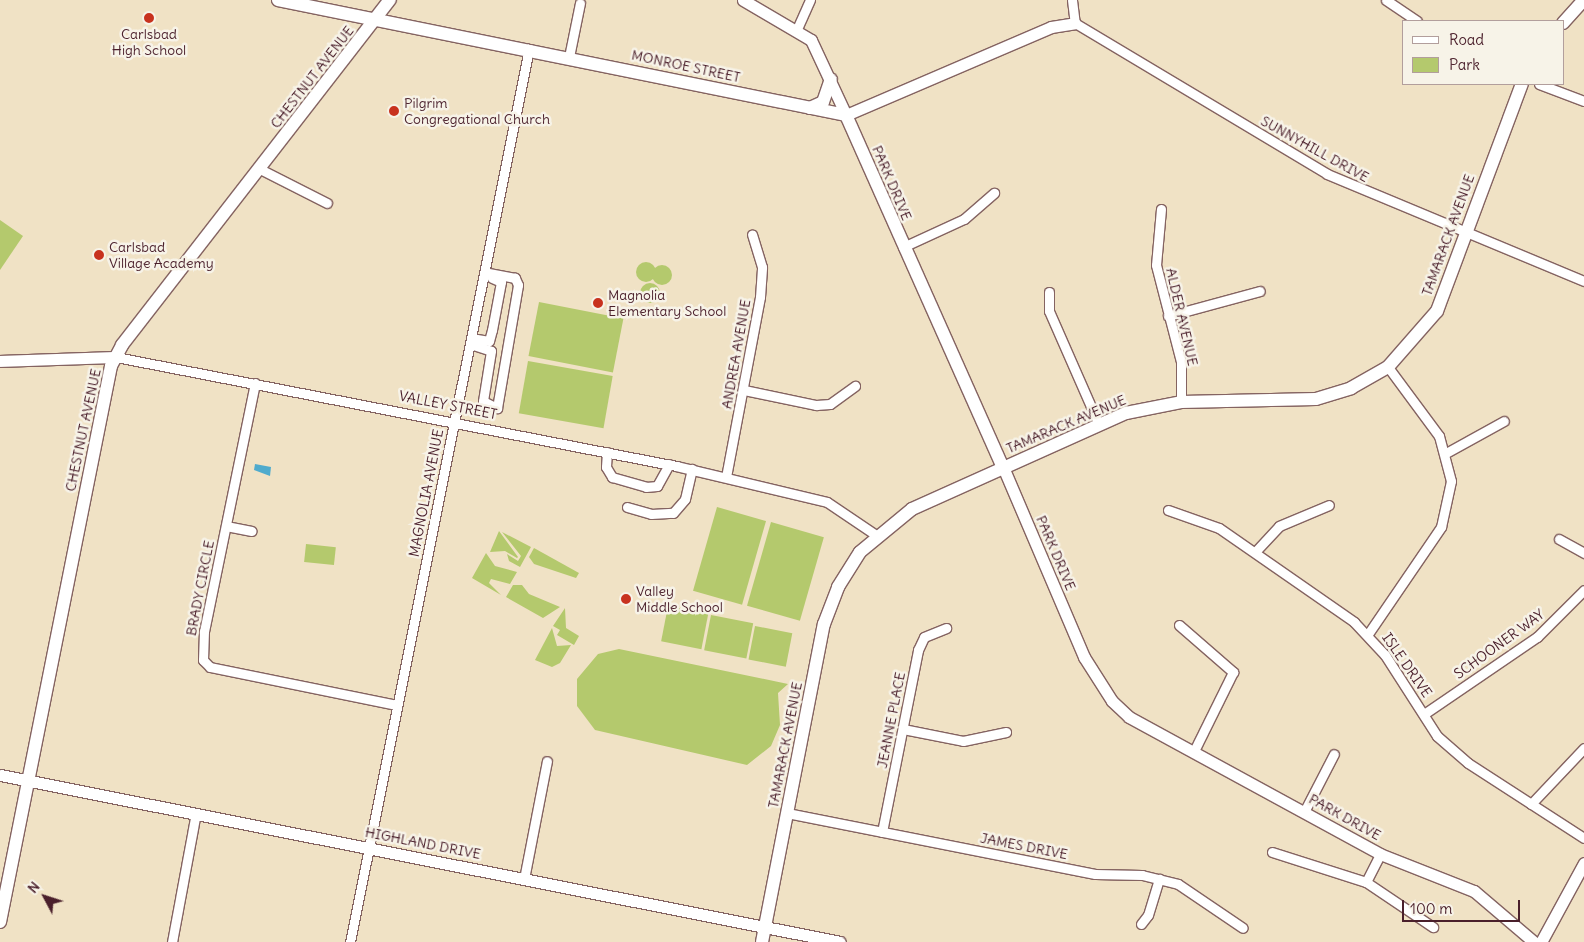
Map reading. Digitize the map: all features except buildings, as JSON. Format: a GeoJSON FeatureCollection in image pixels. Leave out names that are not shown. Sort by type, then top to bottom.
{"type":"FeatureCollection","features":[{"type":"Feature","properties":{"kind":"main road","name":"MONROE STREET"},"geometry":{"type":"LineString","coordinates":[[278,0],[569,56],[846,115]]}},
{"type":"Feature","properties":{"kind":"main road","name":"CHESTNUT AVENUE"},"geometry":{"type":"LineString","coordinates":[[1,916],[116,358],[390,0]]}},
{"type":"Feature","properties":{"kind":"main road"},"geometry":{"type":"LineString","coordinates":[[1564,22],[1584,0]]}},
{"type":"Feature","properties":{"kind":"main road"},"geometry":{"type":"LineString","coordinates":[[810,108],[823,102],[831,79]]}},
{"type":"Feature","properties":{"kind":"main road","name":"TAMARACK AVENUE"},"geometry":{"type":"LineString","coordinates":[[762,942],[824,624],[848,570],[876,536],[912,509],[1099,425],[1152,404],[1316,398],[1351,388],[1388,367],[1437,311],[1522,85]]}},
{"type":"Feature","properties":{"kind":"main road","name":"PARK DRIVE"},"geometry":{"type":"LineString","coordinates":[[846,115],[903,247],[1003,467]]}},
{"type":"Feature","properties":{"kind":"street","name":"PARK DRIVE"},"geometry":{"type":"LineString","coordinates":[[743,0],[797,29],[817,47],[846,115]]}},
{"type":"Feature","properties":{"kind":"street"},"geometry":{"type":"LineString","coordinates":[[797,29],[810,0]]}},
{"type":"Feature","properties":{"kind":"street"},"geometry":{"type":"LineString","coordinates":[[846,115],[1051,26],[1074,23],[1072,0]]}},
{"type":"Feature","properties":{"kind":"street"},"geometry":{"type":"LineString","coordinates":[[1386,0],[1416,20]]}},
{"type":"Feature","properties":{"kind":"street"},"geometry":{"type":"LineString","coordinates":[[569,56],[580,3]]}},
{"type":"Feature","properties":{"kind":"street","name":"SUNNYHILL DRIVE"},"geometry":{"type":"LineString","coordinates":[[1074,23],[1328,174],[1465,235],[1584,281]]}},
{"type":"Feature","properties":{"kind":"street","name":"MAGNOLIA AVENUE"},"geometry":{"type":"LineString","coordinates":[[350,942],[529,49]]}},
{"type":"Feature","properties":{"kind":"street"},"geometry":{"type":"LineString","coordinates":[[1542,85],[1584,101]]}},
{"type":"Feature","properties":{"kind":"street"},"geometry":{"type":"LineString","coordinates":[[260,169],[327,203]]}},
{"type":"Feature","properties":{"kind":"street"},"geometry":{"type":"LineString","coordinates":[[903,247],[964,219],[994,193]]}},
{"type":"Feature","properties":{"kind":"street","name":"ALDER AVENUE"},"geometry":{"type":"LineString","coordinates":[[1160,209],[1156,266],[1181,362],[1181,402]]}},
{"type":"Feature","properties":{"kind":"street","name":"ANDREA AVENUE"},"geometry":{"type":"LineString","coordinates":[[726,478],[760,297],[762,267],[752,235]]}},
{"type":"Feature","properties":{"kind":"street"},"geometry":{"type":"LineString","coordinates":[[484,274],[500,279],[489,341]]}},
{"type":"Feature","properties":{"kind":"street"},"geometry":{"type":"LineString","coordinates":[[471,341],[490,351],[483,401],[489,408],[497,408],[518,284],[515,278],[484,274]]}},
{"type":"Feature","properties":{"kind":"street"},"geometry":{"type":"LineString","coordinates":[[1168,316],[1260,291]]}},
{"type":"Feature","properties":{"kind":"street"},"geometry":{"type":"LineString","coordinates":[[1049,292],[1049,311],[1099,425]]}},
{"type":"Feature","properties":{"kind":"street"},"geometry":{"type":"LineString","coordinates":[[471,341],[489,341],[506,346]]}},
{"type":"Feature","properties":{"kind":"street","name":"VALLEY STREET"},"geometry":{"type":"LineString","coordinates":[[0,361],[116,358],[255,383],[669,464],[828,502],[876,536]]}},
{"type":"Feature","properties":{"kind":"street"},"geometry":{"type":"LineString","coordinates":[[1368,634],[1441,527],[1451,481],[1446,453],[1439,436],[1388,367]]}},
{"type":"Feature","properties":{"kind":"street","name":"BRADY CIRCLE"},"geometry":{"type":"LineString","coordinates":[[255,383],[204,632],[202,652],[206,664],[397,705]]}},
{"type":"Feature","properties":{"kind":"street"},"geometry":{"type":"LineString","coordinates":[[744,390],[816,405],[830,404],[855,386]]}},
{"type":"Feature","properties":{"kind":"street"},"geometry":{"type":"LineString","coordinates":[[1446,453],[1504,421]]}},
{"type":"Feature","properties":{"kind":"street"},"geometry":{"type":"LineString","coordinates":[[607,452],[606,467],[612,477],[646,487],[657,486],[669,464]]}},
{"type":"Feature","properties":{"kind":"street","name":"PARK DRIVE"},"geometry":{"type":"LineString","coordinates":[[1003,467],[1094,674],[1129,717],[1380,854],[1474,891],[1534,942]]}},
{"type":"Feature","properties":{"kind":"street"},"geometry":{"type":"LineString","coordinates":[[627,507],[650,514],[672,513],[685,499],[692,470]]}},
{"type":"Feature","properties":{"kind":"street"},"geometry":{"type":"LineString","coordinates":[[1255,552],[1279,526],[1329,505]]}},
{"type":"Feature","properties":{"kind":"street","name":"ISLE DRIVE"},"geometry":{"type":"LineString","coordinates":[[1168,510],[1219,528],[1368,634],[1424,714],[1436,736],[1468,763],[1584,838]]}},
{"type":"Feature","properties":{"kind":"street"},"geometry":{"type":"LineString","coordinates":[[226,526],[252,531]]}},
{"type":"Feature","properties":{"kind":"street"},"geometry":{"type":"LineString","coordinates":[[1559,539],[1584,553]]}},
{"type":"Feature","properties":{"kind":"street","name":"SCHOONER WAY"},"geometry":{"type":"LineString","coordinates":[[1424,714],[1536,636],[1584,590]]}},
{"type":"Feature","properties":{"kind":"street"},"geometry":{"type":"LineString","coordinates":[[1179,625],[1233,672],[1194,751]]}},
{"type":"Feature","properties":{"kind":"street","name":"JEANNE PLACE"},"geometry":{"type":"LineString","coordinates":[[882,832],[918,650],[924,637],[946,628]]}},
{"type":"Feature","properties":{"kind":"street"},"geometry":{"type":"LineString","coordinates":[[903,729],[964,740],[1006,732]]}},
{"type":"Feature","properties":{"kind":"street"},"geometry":{"type":"LineString","coordinates":[[1531,804],[1584,748]]}},
{"type":"Feature","properties":{"kind":"street"},"geometry":{"type":"LineString","coordinates":[[1304,812],[1334,754]]}},
{"type":"Feature","properties":{"kind":"street"},"geometry":{"type":"LineString","coordinates":[[524,879],[547,761]]}},
{"type":"Feature","properties":{"kind":"street","name":"HIGHLAND DRIVE"},"geometry":{"type":"LineString","coordinates":[[0,775],[840,942]]}},
{"type":"Feature","properties":{"kind":"street"},"geometry":{"type":"LineString","coordinates":[[172,942],[196,813]]}},
{"type":"Feature","properties":{"kind":"street","name":"JAMES DRIVE"},"geometry":{"type":"LineString","coordinates":[[788,813],[1095,874],[1159,879],[1199,895],[1243,928]]}},
{"type":"Feature","properties":{"kind":"street"},"geometry":{"type":"LineString","coordinates":[[1272,852],[1366,882],[1433,927]]}},
{"type":"Feature","properties":{"kind":"street"},"geometry":{"type":"LineString","coordinates":[[1366,882],[1380,854]]}},
{"type":"Feature","properties":{"kind":"street"},"geometry":{"type":"LineString","coordinates":[[1541,942],[1584,863]]}},
{"type":"Feature","properties":{"kind":"street"},"geometry":{"type":"LineString","coordinates":[[1141,924],[1148,916],[1159,879]]}},
{"type":"Feature","properties":{"kind":"green space"},"geometry":{"type":"Polygon","coordinates":[[[0,220],[23,236],[0,270],[0,220]]]}},
{"type":"Feature","properties":{"kind":"green space"},"geometry":{"type":"Polygon","coordinates":[[[646,262],[653,265],[656,272],[653,279],[646,282],[639,279],[636,272],[639,265],[646,262]]]}},
{"type":"Feature","properties":{"kind":"green space"},"geometry":{"type":"Polygon","coordinates":[[[662,265],[669,268],[672,275],[669,282],[662,285],[655,282],[652,275],[655,268],[662,265]]]}},
{"type":"Feature","properties":{"kind":"green space"},"geometry":{"type":"Polygon","coordinates":[[[650,283],[657,286],[660,293],[657,300],[650,303],[643,300],[640,293],[643,286],[650,283]]]}},
{"type":"Feature","properties":{"kind":"green space"},"geometry":{"type":"Polygon","coordinates":[[[539,302],[623,318],[613,372],[529,356],[539,302]]]}},
{"type":"Feature","properties":{"kind":"green space"},"geometry":{"type":"Polygon","coordinates":[[[528,361],[613,376],[603,428],[519,413],[528,361]]]}},
{"type":"Feature","properties":{"kind":"green space"},"geometry":{"type":"Polygon","coordinates":[[[717,507],[766,521],[742,605],[693,591],[717,507]]]}},
{"type":"Feature","properties":{"kind":"green space"},"geometry":{"type":"Polygon","coordinates":[[[771,522],[824,537],[800,621],[747,606],[771,522]]]}},
{"type":"Feature","properties":{"kind":"green space"},"geometry":{"type":"Polygon","coordinates":[[[499,531],[517,558],[505,551],[490,552],[499,531]]]}},
{"type":"Feature","properties":{"kind":"green space"},"geometry":{"type":"Polygon","coordinates":[[[502,532],[531,547],[520,567],[509,561],[507,554],[518,561],[521,556],[502,532]]]}},
{"type":"Feature","properties":{"kind":"green space"},"geometry":{"type":"Polygon","coordinates":[[[306,544],[336,547],[334,565],[304,562],[306,544]]]}},
{"type":"Feature","properties":{"kind":"green space"},"geometry":{"type":"Polygon","coordinates":[[[534,548],[579,573],[576,578],[534,564],[529,557],[534,548]]]}},
{"type":"Feature","properties":{"kind":"green space"},"geometry":{"type":"Polygon","coordinates":[[[486,553],[495,566],[517,572],[510,584],[491,579],[489,583],[501,595],[472,578],[486,553]]]}},
{"type":"Feature","properties":{"kind":"green space"},"geometry":{"type":"Polygon","coordinates":[[[513,585],[522,585],[529,594],[560,607],[543,618],[506,597],[513,585]]]}},
{"type":"Feature","properties":{"kind":"green space"},"geometry":{"type":"Polygon","coordinates":[[[668,606],[708,614],[701,649],[661,641],[668,606]]]}},
{"type":"Feature","properties":{"kind":"green space"},"geometry":{"type":"Polygon","coordinates":[[[565,608],[566,628],[579,636],[574,645],[557,635],[560,630],[553,626],[565,608]]]}},
{"type":"Feature","properties":{"kind":"green space"},"geometry":{"type":"Polygon","coordinates":[[[711,615],[753,623],[746,659],[704,650],[711,615]]]}},
{"type":"Feature","properties":{"kind":"green space"},"geometry":{"type":"Polygon","coordinates":[[[755,626],[792,633],[786,667],[749,659],[755,626]]]}},
{"type":"Feature","properties":{"kind":"green space"},"geometry":{"type":"Polygon","coordinates":[[[552,628],[557,646],[571,645],[560,663],[552,667],[535,660],[552,628]]]}},
{"type":"Feature","properties":{"kind":"green space"},"geometry":{"type":"Polygon","coordinates":[[[619,649],[788,684],[778,693],[780,725],[771,746],[747,765],[595,730],[577,706],[577,679],[598,654],[619,649]]]}},
{"type":"Feature","properties":{"kind":"water"},"geometry":{"type":"Polygon","coordinates":[[[255,464],[271,467],[270,476],[254,470],[255,464]]]}},
{"type":"Feature","properties":{"kind":"place","name":"Carlsbad High School"},"geometry":{"type":"Point","coordinates":[149,18]}},
{"type":"Feature","properties":{"kind":"place","name":"Pilgrim Congregational Church"},"geometry":{"type":"Point","coordinates":[394,111]}},
{"type":"Feature","properties":{"kind":"place","name":"Carlsbad Village Academy"},"geometry":{"type":"Point","coordinates":[99,255]}},
{"type":"Feature","properties":{"kind":"place","name":"Magnolia Elementary School"},"geometry":{"type":"Point","coordinates":[598,303]}},
{"type":"Feature","properties":{"kind":"place","name":"Valley Middle School"},"geometry":{"type":"Point","coordinates":[626,599]}}]}
